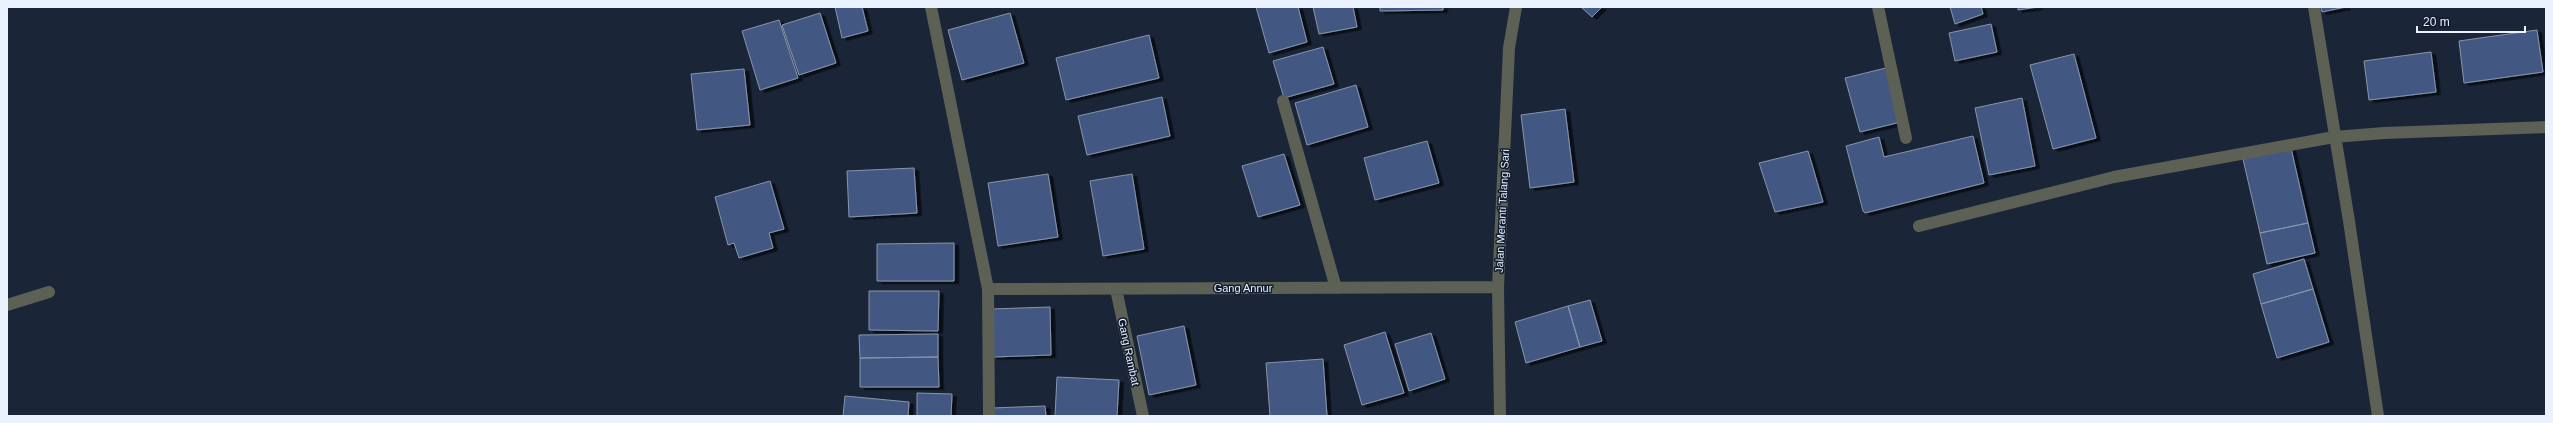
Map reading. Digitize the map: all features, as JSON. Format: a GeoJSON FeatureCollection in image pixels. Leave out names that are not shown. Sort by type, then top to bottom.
{"type":"FeatureCollection","features":[{"type":"Feature","properties":{"kind":"street"},"geometry":{"type":"LineString","coordinates":[[931,7],[988,289],[990,416]]}},
{"type":"Feature","properties":{"kind":"street","name":"Jalan Meranti Talang Sari"},"geometry":{"type":"LineString","coordinates":[[1500,416],[1498,287],[1509,48],[1516,7]]}},
{"type":"Feature","properties":{"kind":"street"},"geometry":{"type":"LineString","coordinates":[[1878,7],[1906,138]]}},
{"type":"Feature","properties":{"kind":"street"},"geometry":{"type":"LineString","coordinates":[[2314,7],[2378,416]]}},
{"type":"Feature","properties":{"kind":"street"},"geometry":{"type":"LineString","coordinates":[[1283,101],[1336,288]]}},
{"type":"Feature","properties":{"kind":"street"},"geometry":{"type":"LineString","coordinates":[[1919,226],[2114,177],[2334,137],[2384,133],[2546,127]]}},
{"type":"Feature","properties":{"kind":"street","name":"Gang Annur"},"geometry":{"type":"LineString","coordinates":[[988,289],[1498,287]]}},
{"type":"Feature","properties":{"kind":"street","name":"Gang Rambat"},"geometry":{"type":"LineString","coordinates":[[1116,289],[1143,416]]}},
{"type":"Feature","properties":{"kind":"street"},"geometry":{"type":"LineString","coordinates":[[7,305],[49,292]]}},
{"type":"Feature","properties":{"kind":"building"},"geometry":{"type":"Polygon","coordinates":[[[835,7],[862,7],[868,31],[842,38],[835,7]]]}},
{"type":"Feature","properties":{"kind":"building"},"geometry":{"type":"Polygon","coordinates":[[[1256,7],[1298,7],[1307,42],[1269,53],[1256,7]]]}},
{"type":"Feature","properties":{"kind":"building"},"geometry":{"type":"Polygon","coordinates":[[[1313,7],[1353,7],[1357,27],[1319,34],[1313,7]]]}},
{"type":"Feature","properties":{"kind":"building"},"geometry":{"type":"Polygon","coordinates":[[[1380,7],[1443,7],[1443,10],[1380,11],[1380,7]]]}},
{"type":"Feature","properties":{"kind":"building"},"geometry":{"type":"Polygon","coordinates":[[[1581,7],[1602,7],[1592,17],[1581,7]]]}},
{"type":"Feature","properties":{"kind":"building"},"geometry":{"type":"Polygon","coordinates":[[[1950,7],[1981,7],[1983,14],[1955,24],[1950,7]]]}},
{"type":"Feature","properties":{"kind":"building"},"geometry":{"type":"Polygon","coordinates":[[[2018,7],[2038,7],[2018,10],[2018,7]]]}},
{"type":"Feature","properties":{"kind":"building"},"geometry":{"type":"Polygon","coordinates":[[[2321,7],[2346,7],[2322,12],[2321,7]]]}},
{"type":"Feature","properties":{"kind":"building"},"geometry":{"type":"Polygon","coordinates":[[[820,13],[836,63],[799,75],[782,25],[820,13]]]}},
{"type":"Feature","properties":{"kind":"building"},"geometry":{"type":"Polygon","coordinates":[[[1010,13],[1024,63],[962,80],[948,30],[1010,13]]]}},
{"type":"Feature","properties":{"kind":"building"},"geometry":{"type":"Polygon","coordinates":[[[779,20],[798,78],[760,90],[742,31],[779,20]]]}},
{"type":"Feature","properties":{"kind":"building"},"geometry":{"type":"Polygon","coordinates":[[[1991,24],[1997,52],[1955,61],[1949,33],[1991,24]]]}},
{"type":"Feature","properties":{"kind":"building"},"geometry":{"type":"Polygon","coordinates":[[[2537,30],[2543,72],[2464,83],[2459,41],[2537,30]]]}},
{"type":"Feature","properties":{"kind":"building"},"geometry":{"type":"Polygon","coordinates":[[[1149,35],[1159,78],[1066,100],[1056,58],[1149,35]]]}},
{"type":"Feature","properties":{"kind":"building"},"geometry":{"type":"Polygon","coordinates":[[[1323,47],[1334,84],[1284,98],[1273,61],[1323,47]]]}},
{"type":"Feature","properties":{"kind":"building"},"geometry":{"type":"Polygon","coordinates":[[[2431,52],[2436,92],[2369,100],[2364,61],[2431,52]]]}},
{"type":"Feature","properties":{"kind":"building"},"geometry":{"type":"Polygon","coordinates":[[[2074,54],[2096,138],[2053,149],[2030,65],[2074,54]]]}},
{"type":"Feature","properties":{"kind":"building"},"geometry":{"type":"Polygon","coordinates":[[[1890,67],[1901,122],[1860,132],[1845,78],[1890,67]]]}},
{"type":"Feature","properties":{"kind":"building"},"geometry":{"type":"Polygon","coordinates":[[[744,69],[750,125],[697,130],[691,74],[744,69]]]}},
{"type":"Feature","properties":{"kind":"building"},"geometry":{"type":"Polygon","coordinates":[[[1356,85],[1368,127],[1307,145],[1295,103],[1356,85]]]}},
{"type":"Feature","properties":{"kind":"building"},"geometry":{"type":"Polygon","coordinates":[[[1162,97],[1170,136],[1087,155],[1078,116],[1162,97]]]}},
{"type":"Feature","properties":{"kind":"building"},"geometry":{"type":"Polygon","coordinates":[[[2022,98],[2035,166],[1989,175],[1975,108],[2022,98]]]}},
{"type":"Feature","properties":{"kind":"building"},"geometry":{"type":"Polygon","coordinates":[[[1565,109],[1574,182],[1530,188],[1521,115],[1565,109]]]}},
{"type":"Feature","properties":{"kind":"building"},"geometry":{"type":"Polygon","coordinates":[[[1973,136],[1984,183],[1865,213],[1863,211],[1846,146],[1879,137],[1884,157],[1973,136]]]}},
{"type":"Feature","properties":{"kind":"building"},"geometry":{"type":"Polygon","coordinates":[[[1427,141],[1439,183],[1375,200],[1364,158],[1427,141]]]}},
{"type":"Feature","properties":{"kind":"building"},"geometry":{"type":"Polygon","coordinates":[[[2291,148],[2308,223],[2260,233],[2243,159],[2291,148]]]}},
{"type":"Feature","properties":{"kind":"building"},"geometry":{"type":"Polygon","coordinates":[[[1808,151],[1823,202],[1775,212],[1759,163],[1808,151]]]}},
{"type":"Feature","properties":{"kind":"building"},"geometry":{"type":"Polygon","coordinates":[[[1284,154],[1300,205],[1258,217],[1242,166],[1284,154]]]}},
{"type":"Feature","properties":{"kind":"building"},"geometry":{"type":"Polygon","coordinates":[[[914,168],[917,213],[849,217],[847,171],[914,168]]]}},
{"type":"Feature","properties":{"kind":"building"},"geometry":{"type":"Polygon","coordinates":[[[1048,174],[1058,237],[998,246],[988,183],[1048,174]]]}},
{"type":"Feature","properties":{"kind":"building"},"geometry":{"type":"Polygon","coordinates":[[[1132,174],[1144,249],[1103,256],[1090,181],[1132,174]]]}},
{"type":"Feature","properties":{"kind":"building"},"geometry":{"type":"Polygon","coordinates":[[[770,181],[784,229],[769,233],[773,248],[739,258],[734,243],[728,245],[715,197],[770,181]]]}},
{"type":"Feature","properties":{"kind":"building"},"geometry":{"type":"Polygon","coordinates":[[[2308,223],[2315,253],[2267,264],[2260,233],[2308,223]]]}},
{"type":"Feature","properties":{"kind":"building"},"geometry":{"type":"Polygon","coordinates":[[[954,243],[954,281],[877,281],[877,244],[954,243]]]}},
{"type":"Feature","properties":{"kind":"building"},"geometry":{"type":"Polygon","coordinates":[[[2304,259],[2313,289],[2261,304],[2253,274],[2304,259]]]}},
{"type":"Feature","properties":{"kind":"building"},"geometry":{"type":"Polygon","coordinates":[[[2313,289],[2329,342],[2277,358],[2261,304],[2313,289]]]}},
{"type":"Feature","properties":{"kind":"building"},"geometry":{"type":"Polygon","coordinates":[[[869,291],[939,291],[938,331],[869,330],[869,291]]]}},
{"type":"Feature","properties":{"kind":"building"},"geometry":{"type":"Polygon","coordinates":[[[1590,300],[1602,341],[1580,347],[1568,306],[1590,300]]]}},
{"type":"Feature","properties":{"kind":"building"},"geometry":{"type":"Polygon","coordinates":[[[1568,306],[1580,347],[1526,363],[1515,322],[1568,306]]]}},
{"type":"Feature","properties":{"kind":"building"},"geometry":{"type":"Polygon","coordinates":[[[1050,307],[1051,355],[993,357],[991,309],[1050,307]]]}},
{"type":"Feature","properties":{"kind":"building"},"geometry":{"type":"Polygon","coordinates":[[[1184,326],[1196,385],[1149,395],[1137,336],[1184,326]]]}},
{"type":"Feature","properties":{"kind":"building"},"geometry":{"type":"Polygon","coordinates":[[[1385,332],[1404,393],[1362,405],[1344,345],[1385,332]]]}},
{"type":"Feature","properties":{"kind":"building"},"geometry":{"type":"Polygon","coordinates":[[[1431,333],[1445,379],[1409,391],[1395,344],[1431,333]]]}},
{"type":"Feature","properties":{"kind":"building"},"geometry":{"type":"Polygon","coordinates":[[[938,334],[938,357],[860,358],[859,335],[938,334]]]}},
{"type":"Feature","properties":{"kind":"building"},"geometry":{"type":"Polygon","coordinates":[[[938,357],[939,387],[860,387],[860,358],[938,357]]]}},
{"type":"Feature","properties":{"kind":"building"},"geometry":{"type":"Polygon","coordinates":[[[1323,359],[1327,416],[1270,416],[1266,363],[1323,359]]]}},
{"type":"Feature","properties":{"kind":"building"},"geometry":{"type":"Polygon","coordinates":[[[1057,377],[1119,380],[1117,416],[1055,416],[1057,377]]]}},
{"type":"Feature","properties":{"kind":"building"},"geometry":{"type":"Polygon","coordinates":[[[917,393],[952,394],[951,416],[917,416],[917,393]]]}},
{"type":"Feature","properties":{"kind":"building"},"geometry":{"type":"Polygon","coordinates":[[[845,396],[909,402],[908,416],[843,416],[845,396]]]}},
{"type":"Feature","properties":{"kind":"building"},"geometry":{"type":"Polygon","coordinates":[[[1045,406],[1046,416],[993,416],[992,408],[1045,406]]]}}]}
